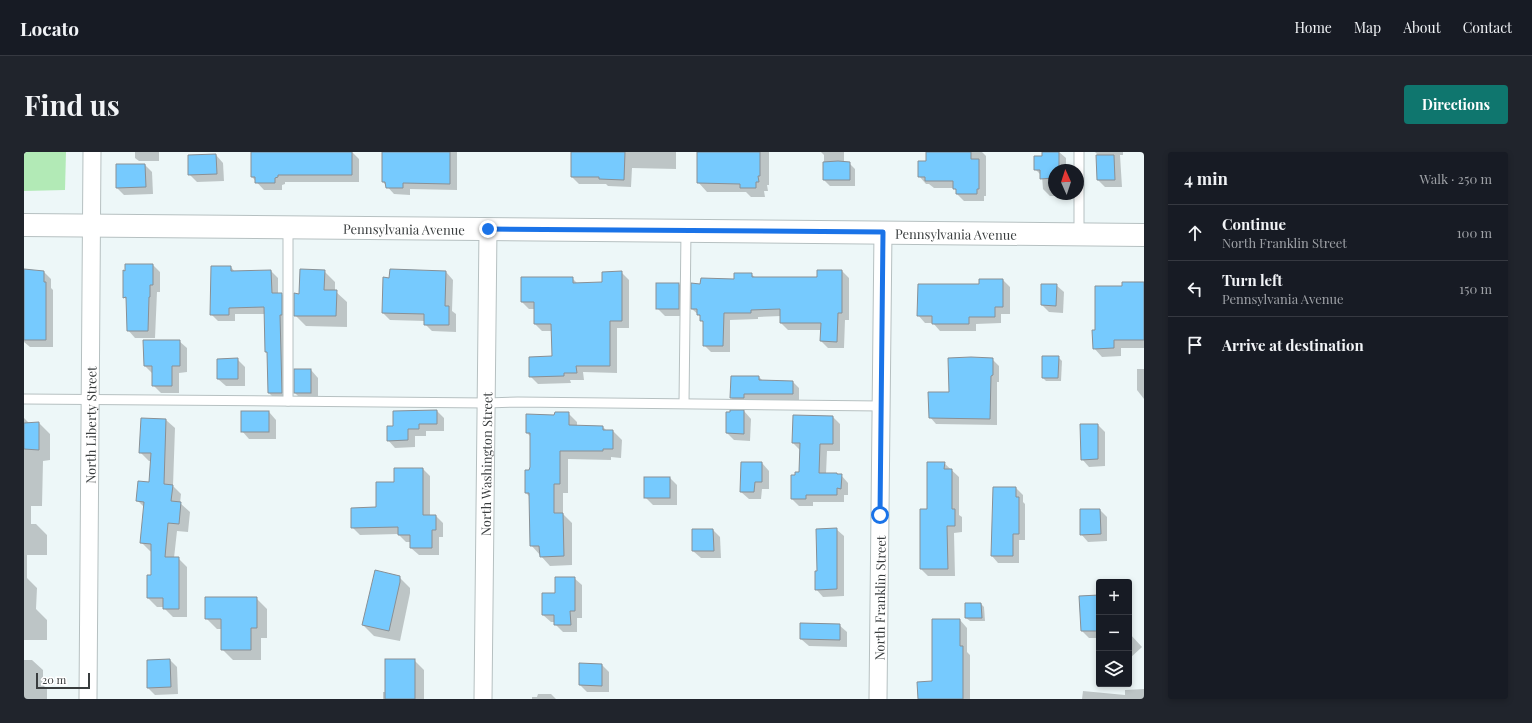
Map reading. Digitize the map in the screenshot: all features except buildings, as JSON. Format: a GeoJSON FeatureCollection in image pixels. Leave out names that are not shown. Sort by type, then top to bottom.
{"type":"FeatureCollection","features":[{"type":"Feature","properties":{"kind":"street","name":"North Liberty Street"},"geometry":{"type":"LineString","coordinates":[[88,699],[92,152]]}},
{"type":"Feature","properties":{"kind":"street","name":"Pennsylvania Avenue"},"geometry":{"type":"LineString","coordinates":[[24,224],[1144,235]]}},
{"type":"Feature","properties":{"kind":"street","name":"North Washington Street"},"geometry":{"type":"LineString","coordinates":[[483,699],[488,229]]}},
{"type":"Feature","properties":{"kind":"street","name":"North Franklin Street"},"geometry":{"type":"LineString","coordinates":[[878,699],[883,232]]}},
{"type":"Feature","properties":{"kind":"lane"},"geometry":{"type":"LineString","coordinates":[[1079,152],[1079,234]]}},
{"type":"Feature","properties":{"kind":"lane"},"geometry":{"type":"LineString","coordinates":[[288,227],[288,401]]}},
{"type":"Feature","properties":{"kind":"lane"},"geometry":{"type":"LineString","coordinates":[[684,403],[686,231]]}},
{"type":"Feature","properties":{"kind":"lane"},"geometry":{"type":"LineString","coordinates":[[24,399],[684,403],[881,406]]}},
{"type":"Feature","properties":{"kind":"green space"},"geometry":{"type":"Polygon","coordinates":[[[24,152],[66,152],[65,190],[24,191],[24,152]]]}},
{"type":"Feature","properties":{"kind":"route"},"geometry":{"type":"LineString","coordinates":[[488,229],[883,232],[880,515]]}}]}
